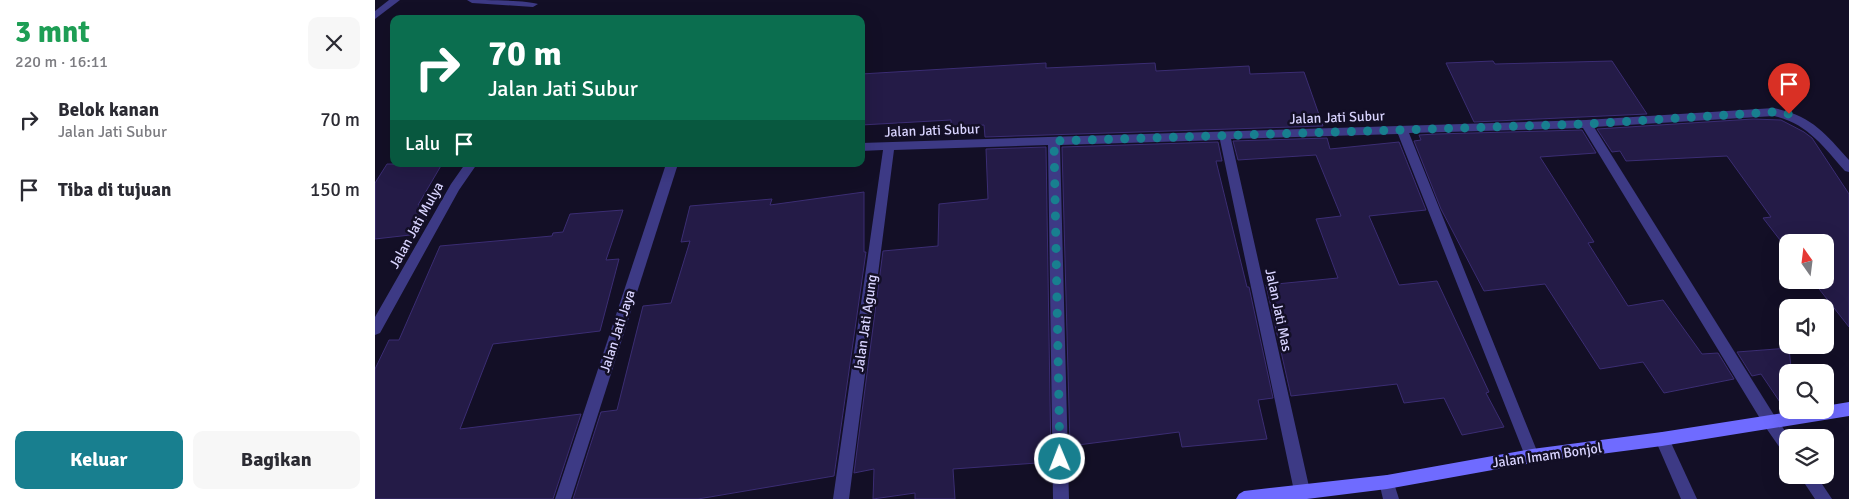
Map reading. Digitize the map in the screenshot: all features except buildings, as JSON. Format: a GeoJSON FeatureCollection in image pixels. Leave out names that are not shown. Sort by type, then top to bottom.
{"type":"FeatureCollection","features":[{"type":"Feature","properties":{"kind":"main road","name":"Jalan Imam Bonjol"},"geometry":{"type":"LineString","coordinates":[[1244,499],[1387,482],[1532,456],[1662,439],[1769,420],[1849,409]]}},
{"type":"Feature","properties":{"kind":"street"},"geometry":{"type":"LineString","coordinates":[[375,16],[395,0]]}},
{"type":"Feature","properties":{"kind":"street"},"geometry":{"type":"LineString","coordinates":[[472,0],[533,4]]}},
{"type":"Feature","properties":{"kind":"street","name":"Jalan Jati Subur"},"geometry":{"type":"LineString","coordinates":[[865,147],[1587,124],[1774,112],[1799,117],[1810,124],[1849,168]]}},
{"type":"Feature","properties":{"kind":"street"},"geometry":{"type":"LineString","coordinates":[[1587,124],[1779,434]]}},
{"type":"Feature","properties":{"kind":"street"},"geometry":{"type":"LineString","coordinates":[[1402,130],[1532,456]]}},
{"type":"Feature","properties":{"kind":"street","name":"Jalan Jati Mas"},"geometry":{"type":"LineString","coordinates":[[1225,135],[1302,491]]}},
{"type":"Feature","properties":{"kind":"street"},"geometry":{"type":"LineString","coordinates":[[1054,141],[1061,499]]}},
{"type":"Feature","properties":{"kind":"street","name":"Jalan Jati Agung"},"geometry":{"type":"LineString","coordinates":[[841,499],[889,146]]}},
{"type":"Feature","properties":{"kind":"street","name":"Jalan Jati Mulya"},"geometry":{"type":"LineString","coordinates":[[375,329],[455,187],[469,167]]}},
{"type":"Feature","properties":{"kind":"street","name":"Jalan Jati Jaya"},"geometry":{"type":"LineString","coordinates":[[563,499],[671,167]]}},
{"type":"Feature","properties":{"kind":"street"},"geometry":{"type":"LineString","coordinates":[[1662,439],[1689,499]]}},
{"type":"Feature","properties":{"kind":"street"},"geometry":{"type":"LineString","coordinates":[[1387,482],[1391,499]]}},
{"type":"Feature","properties":{"kind":"street"},"geometry":{"type":"LineString","coordinates":[[1813,484],[1824,499]]}},
{"type":"Feature","properties":{"kind":"route"},"geometry":{"type":"LineString","coordinates":[[1060,459],[1054,141],[1587,124],[1774,112],[1789,114]]}}]}
